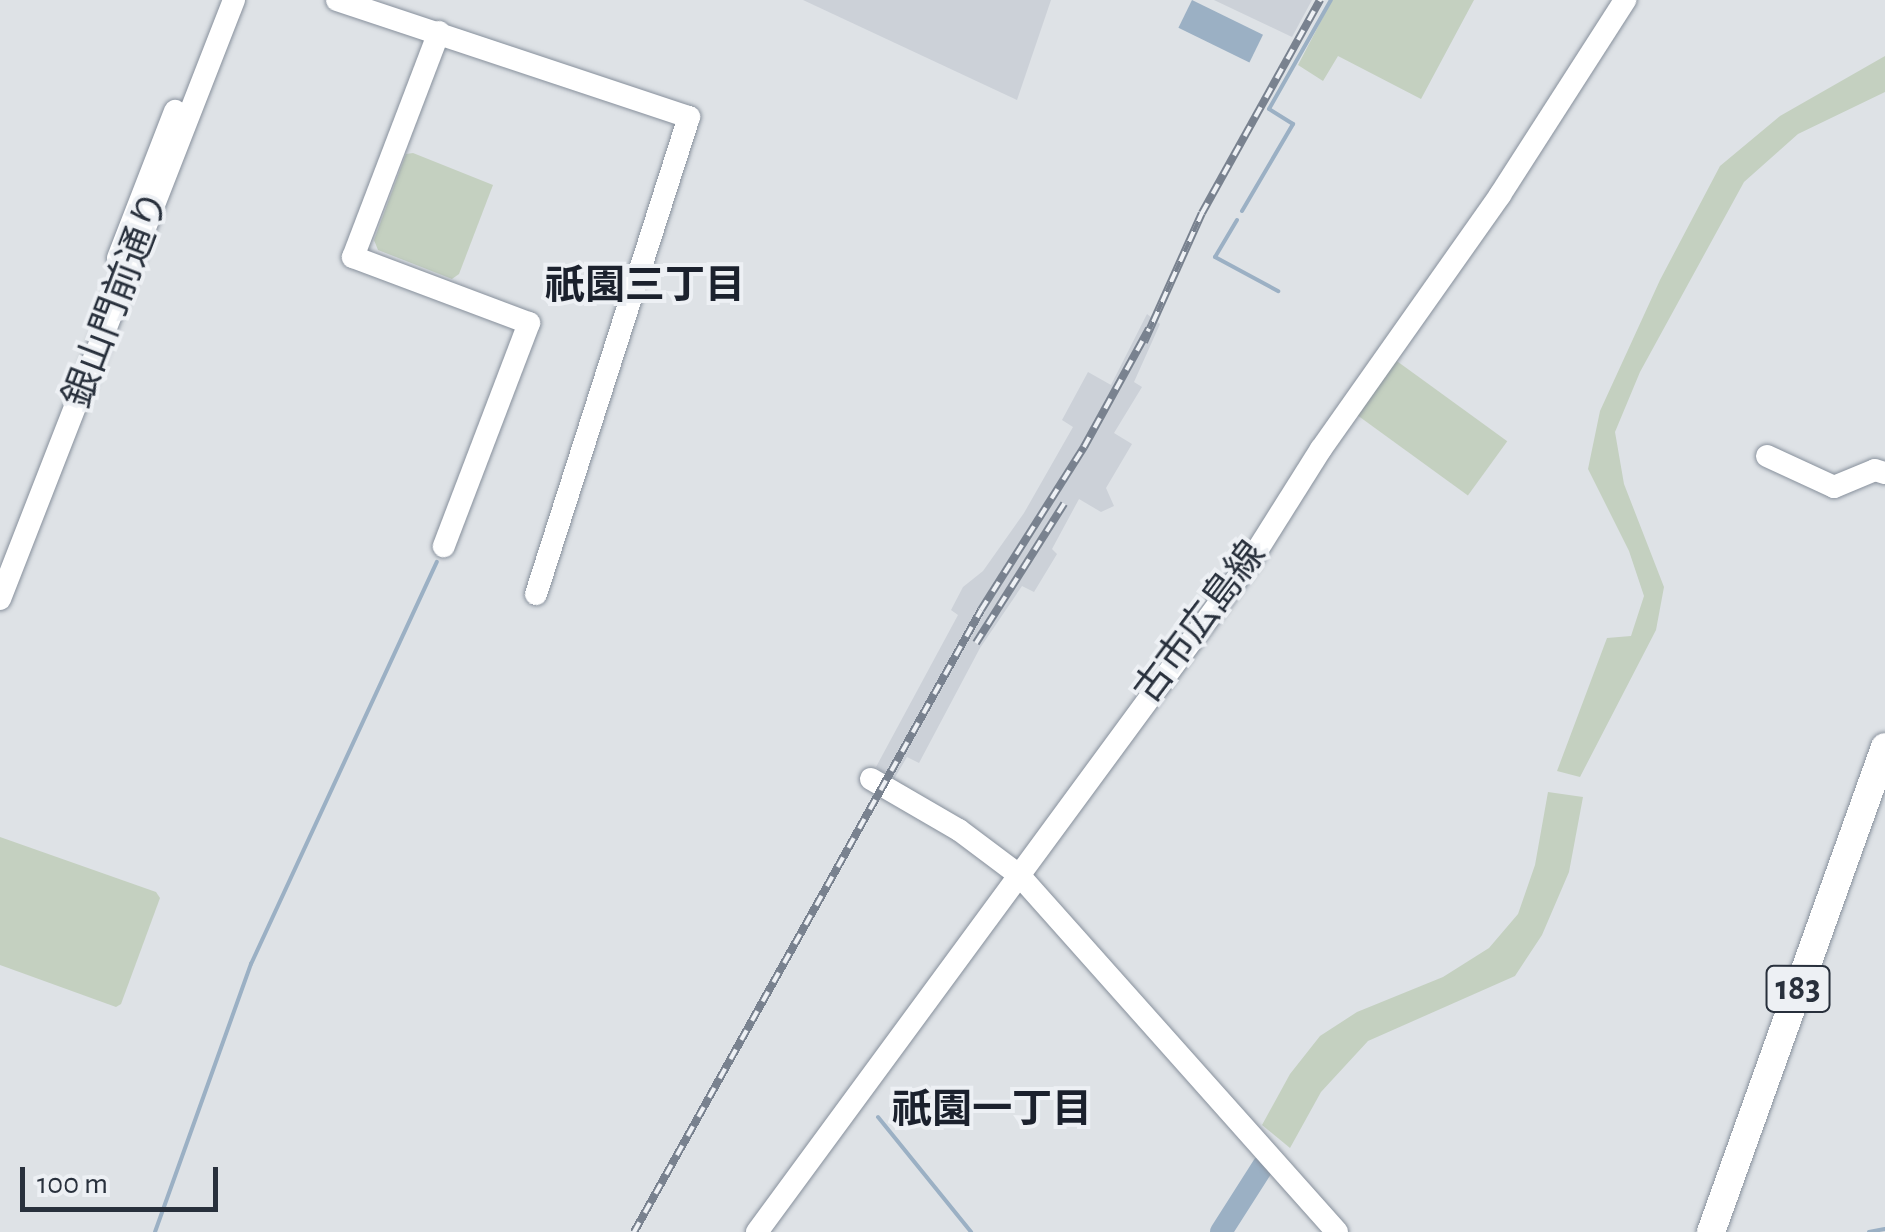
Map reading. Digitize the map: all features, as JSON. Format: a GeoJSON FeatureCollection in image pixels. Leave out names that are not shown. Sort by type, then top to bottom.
{"type":"FeatureCollection","features":[{"type":"Feature","properties":{"kind":"highway","name":"183"},"geometry":{"type":"LineString","coordinates":[[1711,1232],[1885,747]]}},
{"type":"Feature","properties":{"kind":"street","name":"銀山門前通り"},"geometry":{"type":"LineString","coordinates":[[0,564],[219,0]]}},
{"type":"Feature","properties":{"kind":"street","name":"銀山門前通り"},"geometry":{"type":"LineString","coordinates":[[0,599],[234,0]]}},
{"type":"Feature","properties":{"kind":"street"},"geometry":{"type":"LineString","coordinates":[[337,0],[689,117],[536,594]]}},
{"type":"Feature","properties":{"kind":"street","name":"古市広島線"},"geometry":{"type":"LineString","coordinates":[[757,1232],[1251,560],[1321,449],[1500,195],[1625,0]]}},
{"type":"Feature","properties":{"kind":"street"},"geometry":{"type":"LineString","coordinates":[[439,32],[354,257],[529,323],[444,546]]}},
{"type":"Feature","properties":{"kind":"street"},"geometry":{"type":"LineString","coordinates":[[1767,456],[1834,487],[1876,470],[1885,473]]}},
{"type":"Feature","properties":{"kind":"street"},"geometry":{"type":"LineString","coordinates":[[871,779],[959,830],[1019,875],[1338,1232]]}},
{"type":"Feature","properties":{"kind":"shaded area"},"geometry":{"type":"Polygon","coordinates":[[[803,0],[1051,0],[1017,100],[803,0]]]}},
{"type":"Feature","properties":{"kind":"shaded area"},"geometry":{"type":"Polygon","coordinates":[[[1214,0],[1312,0],[1292,37],[1214,0]]]}},
{"type":"Feature","properties":{"kind":"shaded area"},"geometry":{"type":"Polygon","coordinates":[[[1147,314],[1160,324],[1134,382],[1142,387],[1114,433],[1132,444],[1106,488],[1114,506],[1101,512],[1079,499],[1052,549],[1057,554],[1034,592],[1022,586],[980,648],[919,763],[907,757],[894,779],[876,767],[958,615],[951,610],[963,587],[983,571],[1024,513],[1073,427],[1062,420],[1088,372],[1111,385],[1147,314]]]}},
{"type":"Feature","properties":{"kind":"green space"},"geometry":{"type":"Polygon","coordinates":[[[1332,0],[1474,0],[1421,99],[1338,56],[1323,81],[1298,65],[1332,0]]]}},
{"type":"Feature","properties":{"kind":"green space"},"geometry":{"type":"Polygon","coordinates":[[[1885,56],[1885,92],[1798,134],[1744,182],[1640,372],[1615,432],[1624,484],[1664,587],[1656,630],[1580,777],[1557,771],[1607,638],[1631,636],[1644,596],[1629,551],[1588,469],[1600,411],[1660,280],[1720,166],[1780,116],[1885,56]]]}},
{"type":"Feature","properties":{"kind":"green space"},"geometry":{"type":"Polygon","coordinates":[[[413,153],[493,185],[459,274],[452,279],[378,250],[374,240],[406,154],[413,153]]]}},
{"type":"Feature","properties":{"kind":"green space"},"geometry":{"type":"Polygon","coordinates":[[[1394,359],[1507,441],[1468,495],[1355,413],[1394,359]]]}},
{"type":"Feature","properties":{"kind":"green space"},"geometry":{"type":"Polygon","coordinates":[[[1548,792],[1583,797],[1569,872],[1542,935],[1515,976],[1368,1041],[1321,1092],[1290,1148],[1262,1125],[1290,1074],[1320,1036],[1357,1012],[1443,977],[1489,948],[1518,914],[1535,865],[1548,792]]]}},
{"type":"Feature","properties":{"kind":"green space"},"geometry":{"type":"Polygon","coordinates":[[[0,837],[156,892],[160,898],[121,1004],[116,1007],[0,965],[0,837]]]}},
{"type":"Feature","properties":{"kind":"water"},"geometry":{"type":"Polygon","coordinates":[[[1192,0],[1263,35],[1249,62],[1178,28],[1192,0]]]}},
{"type":"Feature","properties":{"kind":"waterway"},"geometry":{"type":"LineString","coordinates":[[1242,211],[1293,124],[1269,109],[1331,0]]}},
{"type":"Feature","properties":{"kind":"waterway"},"geometry":{"type":"LineString","coordinates":[[1237,220],[1215,257],[1278,291]]}},
{"type":"Feature","properties":{"kind":"waterway"},"geometry":{"type":"LineString","coordinates":[[155,1232],[251,964],[437,562]]}},
{"type":"Feature","properties":{"kind":"waterway"},"geometry":{"type":"LineString","coordinates":[[878,1117],[971,1232]]}},
{"type":"Feature","properties":{"kind":"waterway"},"geometry":{"type":"LineString","coordinates":[[1221,1232],[1263,1166]]}},
{"type":"Feature","properties":{"kind":"waterway"},"geometry":{"type":"LineString","coordinates":[[1869,1232],[1885,1229]]}},
{"type":"Feature","properties":{"kind":"railway"},"geometry":{"type":"LineString","coordinates":[[1144,342],[1202,213],[1320,0]]}},
{"type":"Feature","properties":{"kind":"railway"},"geometry":{"type":"LineString","coordinates":[[634,1232],[981,610],[1084,447],[1149,329]]}},
{"type":"Feature","properties":{"kind":"railway"},"geometry":{"type":"LineString","coordinates":[[976,643],[1064,504]]}},
{"type":"Feature","properties":{"kind":"district","name":"祇園三丁目"},"geometry":{"type":"Point","coordinates":[645,286]}},
{"type":"Feature","properties":{"kind":"district","name":"祇園一丁目"},"geometry":{"type":"Point","coordinates":[992,1110]}}]}
